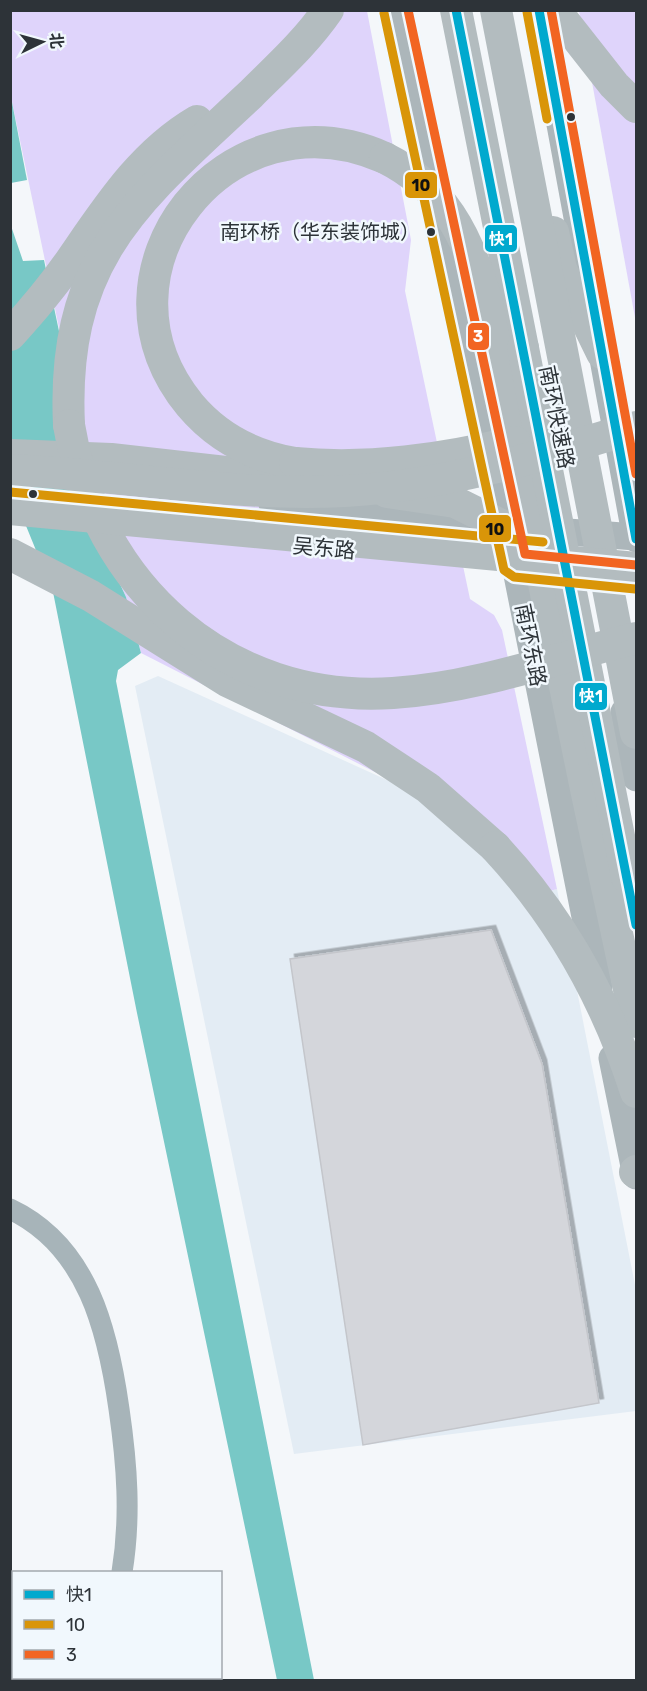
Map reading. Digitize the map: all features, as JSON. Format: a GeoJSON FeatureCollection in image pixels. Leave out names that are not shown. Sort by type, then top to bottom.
{"type":"FeatureCollection","features":[{"type":"Feature","properties":{"kind":"highway"},"geometry":{"type":"LineString","coordinates":[[328,10],[301,45],[134,206],[102,255],[80,309],[69,376],[73,446],[91,507],[121,562],[162,610],[212,649],[269,677],[331,692],[391,693],[448,686],[636,638]]}},
{"type":"Feature","properties":{"kind":"highway","name":"南环快速路"},"geometry":{"type":"LineString","coordinates":[[456,10],[474,44],[636,823]]}},
{"type":"Feature","properties":{"kind":"highway","name":"南环快速路"},"geometry":{"type":"LineString","coordinates":[[478,10],[474,44],[636,925]]}},
{"type":"Feature","properties":{"kind":"highway"},"geometry":{"type":"LineString","coordinates":[[487,10],[490,23],[523,78],[561,269],[602,352]]}},
{"type":"Feature","properties":{"kind":"highway"},"geometry":{"type":"LineString","coordinates":[[496,10],[636,733]]}},
{"type":"Feature","properties":{"kind":"highway"},"geometry":{"type":"LineString","coordinates":[[555,10],[615,85],[636,107]]}},
{"type":"Feature","properties":{"kind":"highway"},"geometry":{"type":"LineString","coordinates":[[10,335],[56,280],[112,200],[146,162],[185,129],[262,83]]}},
{"type":"Feature","properties":{"kind":"highway"},"geometry":{"type":"LineString","coordinates":[[636,404],[525,440],[514,442],[471,452],[412,461],[338,466],[271,458],[249,450],[218,432],[192,408],[172,378],[159,345],[155,321],[154,286],[162,251],[184,208],[217,174],[258,152],[305,142],[352,146],[395,163],[431,189],[458,225],[472,255],[492,321],[506,394],[509,405],[515,438],[518,450],[585,789],[621,942],[636,1022]]}},
{"type":"Feature","properties":{"kind":"highway"},"geometry":{"type":"LineString","coordinates":[[10,470],[198,487],[294,492],[360,490],[465,476],[529,460],[636,427]]}},
{"type":"Feature","properties":{"kind":"highway"},"geometry":{"type":"LineString","coordinates":[[10,455],[111,459],[432,497],[454,502],[505,527]]}},
{"type":"Feature","properties":{"kind":"highway"},"geometry":{"type":"LineString","coordinates":[[10,490],[583,553],[636,568]]}},
{"type":"Feature","properties":{"kind":"highway"},"geometry":{"type":"LineString","coordinates":[[10,509],[583,553],[636,534]]}},
{"type":"Feature","properties":{"kind":"highway"},"geometry":{"type":"LineString","coordinates":[[10,554],[91,596],[227,681],[345,735],[395,764],[451,806],[495,847],[529,886],[577,957],[604,1010],[636,1092]]}},
{"type":"Feature","properties":{"kind":"highway"},"geometry":{"type":"LineString","coordinates":[[260,695],[325,711],[367,714],[409,713],[458,705],[564,675],[636,658]]}},
{"type":"Feature","properties":{"kind":"main road","name":"南环东路"},"geometry":{"type":"LineString","coordinates":[[396,10],[505,527],[515,565],[636,1173]]}},
{"type":"Feature","properties":{"kind":"main road"},"geometry":{"type":"LineString","coordinates":[[505,527],[636,534],[539,10]]}},
{"type":"Feature","properties":{"kind":"main road","name":"吴东路"},"geometry":{"type":"LineString","coordinates":[[10,480],[505,527],[583,553],[636,577]]}},
{"type":"Feature","properties":{"kind":"main road","name":"吴东路"},"geometry":{"type":"LineString","coordinates":[[10,520],[515,565],[583,553]]}},
{"type":"Feature","properties":{"kind":"main road"},"geometry":{"type":"LineString","coordinates":[[583,553],[636,778]]}},
{"type":"Feature","properties":{"kind":"street"},"geometry":{"type":"LineString","coordinates":[[10,1209],[41,1228],[76,1267],[95,1303],[104,1328],[118,1398],[128,1478],[128,1523],[122,1571]]}},
{"type":"Feature","properties":{"kind":"shaded area"},"geometry":{"type":"Polygon","coordinates":[[[10,11],[367,11],[411,240],[405,291],[470,599],[494,615],[502,630],[557,889],[526,898],[420,795],[141,653],[126,597],[106,554],[11,97],[10,11]]]}},
{"type":"Feature","properties":{"kind":"shaded area"},"geometry":{"type":"Polygon","coordinates":[[[579,11],[636,11],[636,323],[579,11]]]}},
{"type":"Feature","properties":{"kind":"shaded area"},"geometry":{"type":"Polygon","coordinates":[[[158,676],[420,795],[526,898],[557,889],[636,1290],[636,1411],[294,1454],[135,686],[158,676]]]}},
{"type":"Feature","properties":{"kind":"water"},"geometry":{"type":"Polygon","coordinates":[[[11,97],[27,180],[10,183],[11,97]]]}},
{"type":"Feature","properties":{"kind":"water"},"geometry":{"type":"Polygon","coordinates":[[[10,223],[23,261],[44,260],[106,554],[126,597],[141,653],[118,670],[116,681],[314,1680],[277,1680],[137,1013],[53,592],[11,489],[10,223]]]}},
{"type":"Feature","properties":{"kind":"building"},"geometry":{"type":"Polygon","coordinates":[[[491,930],[542,1064],[599,1403],[363,1445],[290,959],[491,930]]]}},
{"type":"Feature","properties":{"kind":"transit line","name":"3"},"geometry":{"type":"LineString","coordinates":[[408,10],[525,554],[636,565]]}},
{"type":"Feature","properties":{"kind":"transit line","name":"快1"},"geometry":{"type":"LineString","coordinates":[[456,10],[636,925]]}},
{"type":"Feature","properties":{"kind":"transit line","name":"快1"},"geometry":{"type":"LineString","coordinates":[[539,10],[636,539]]}},
{"type":"Feature","properties":{"kind":"transit line","name":"3"},"geometry":{"type":"LineString","coordinates":[[551,10],[636,474]]}},
{"type":"Feature","properties":{"kind":"transit line","name":"10"},"geometry":{"type":"LineString","coordinates":[[527,12],[547,119]]}},
{"type":"Feature","properties":{"kind":"transit line","name":"10"},"geometry":{"type":"LineString","coordinates":[[384,13],[504,570],[514,577],[635,589]]}},
{"type":"Feature","properties":{"kind":"transit line","name":"10"},"geometry":{"type":"LineString","coordinates":[[10,492],[543,542]]}},
{"type":"Feature","properties":{"kind":"place","name":"南环桥（华东装饰城）"},"geometry":{"type":"Point","coordinates":[431,232]}}]}
